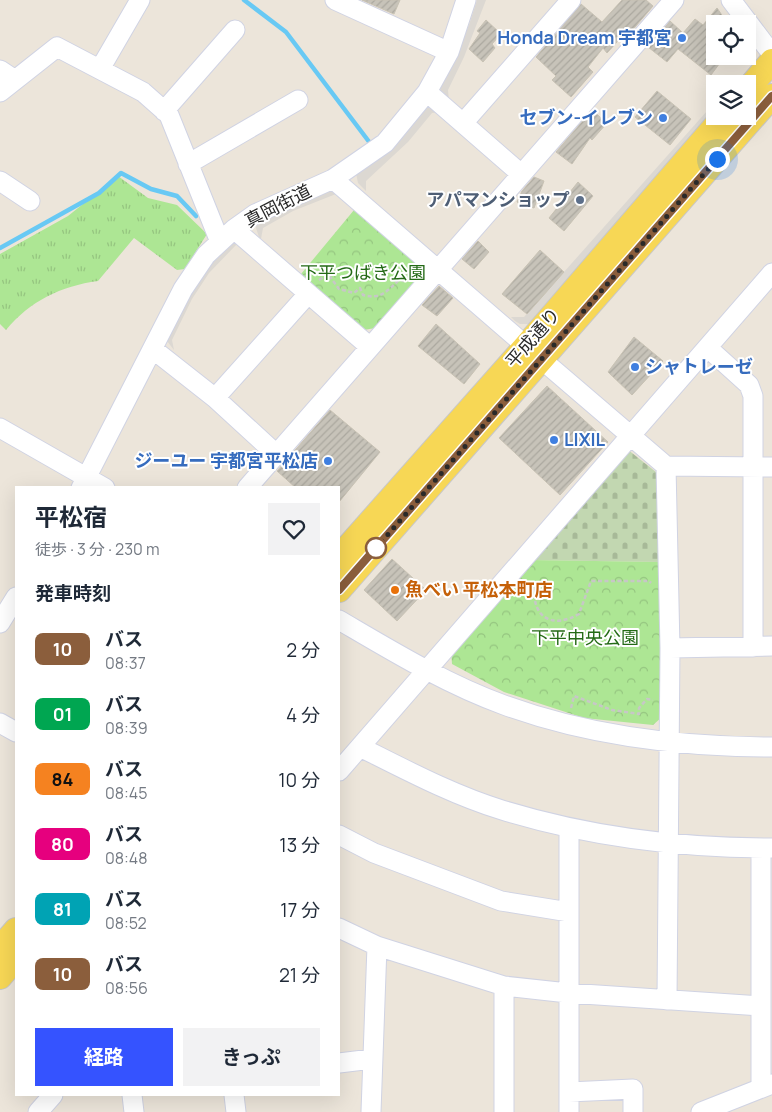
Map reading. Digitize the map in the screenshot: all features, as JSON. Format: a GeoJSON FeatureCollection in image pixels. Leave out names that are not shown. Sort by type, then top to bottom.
{"type":"FeatureCollection","features":[{"type":"Feature","properties":{"kind":"main road"},"geometry":{"type":"LineString","coordinates":[[756,80],[772,61]]}},
{"type":"Feature","properties":{"kind":"main road","name":"平成通り"},"geometry":{"type":"LineString","coordinates":[[340,556],[534,352],[772,96]]}},
{"type":"Feature","properties":{"kind":"main road","name":"平成通り"},"geometry":{"type":"LineString","coordinates":[[340,589],[717,125]]}},
{"type":"Feature","properties":{"kind":"main road"},"geometry":{"type":"LineString","coordinates":[[0,948],[15,931]]}},
{"type":"Feature","properties":{"kind":"main road"},"geometry":{"type":"LineString","coordinates":[[0,977],[15,959]]}},
{"type":"Feature","properties":{"kind":"street"},"geometry":{"type":"LineString","coordinates":[[100,69],[140,0]]}},
{"type":"Feature","properties":{"kind":"street"},"geometry":{"type":"LineString","coordinates":[[335,0],[449,52]]}},
{"type":"Feature","properties":{"kind":"street","name":"真岡街道"},"geometry":{"type":"LineString","coordinates":[[84,482],[154,350],[183,289],[206,255],[227,235],[255,214],[334,179],[385,143],[427,92],[449,52],[466,0]]}},
{"type":"Feature","properties":{"kind":"street"},"geometry":{"type":"LineString","coordinates":[[464,122],[571,0]]}},
{"type":"Feature","properties":{"kind":"street"},"geometry":{"type":"LineString","coordinates":[[248,486],[674,0]]}},
{"type":"Feature","properties":{"kind":"street"},"geometry":{"type":"LineString","coordinates":[[731,0],[772,54]]}},
{"type":"Feature","properties":{"kind":"street"},"geometry":{"type":"LineString","coordinates":[[164,111],[236,30]]}},
{"type":"Feature","properties":{"kind":"street"},"geometry":{"type":"LineString","coordinates":[[5,81],[57,47],[143,92],[169,115],[188,164],[227,235],[307,295],[370,347]]}},
{"type":"Feature","properties":{"kind":"street"},"geometry":{"type":"LineString","coordinates":[[427,92],[464,122],[521,174]]}},
{"type":"Feature","properties":{"kind":"street"},"geometry":{"type":"LineString","coordinates":[[188,164],[298,100]]}},
{"type":"Feature","properties":{"kind":"street"},"geometry":{"type":"LineString","coordinates":[[334,179],[666,466],[772,467]]}},
{"type":"Feature","properties":{"kind":"street"},"geometry":{"type":"LineString","coordinates":[[0,181],[30,201]]}},
{"type":"Feature","properties":{"kind":"street"},"geometry":{"type":"LineString","coordinates":[[340,770],[630,436],[769,281]]}},
{"type":"Feature","properties":{"kind":"street"},"geometry":{"type":"LineString","coordinates":[[216,398],[307,295]]}},
{"type":"Feature","properties":{"kind":"street"},"geometry":{"type":"LineString","coordinates":[[708,348],[749,385],[753,396],[753,647]]}},
{"type":"Feature","properties":{"kind":"street"},"geometry":{"type":"LineString","coordinates":[[154,350],[216,398],[275,453]]}},
{"type":"Feature","properties":{"kind":"street"},"geometry":{"type":"LineString","coordinates":[[0,428],[84,482],[98,486]]}},
{"type":"Feature","properties":{"kind":"street"},"geometry":{"type":"LineString","coordinates":[[666,466],[670,648],[670,844],[667,1000]]}},
{"type":"Feature","properties":{"kind":"street"},"geometry":{"type":"LineString","coordinates":[[1,619],[15,598]]}},
{"type":"Feature","properties":{"kind":"street"},"geometry":{"type":"LineString","coordinates":[[340,621],[427,670],[504,705],[567,723],[670,743],[772,747]]}},
{"type":"Feature","properties":{"kind":"street"},"geometry":{"type":"LineString","coordinates":[[670,648],[772,646]]}},
{"type":"Feature","properties":{"kind":"street"},"geometry":{"type":"LineString","coordinates":[[0,723],[15,731]]}},
{"type":"Feature","properties":{"kind":"street"},"geometry":{"type":"LineString","coordinates":[[360,747],[420,777],[500,810],[569,828],[670,844],[767,848],[761,1006],[767,1086],[701,1112]]}},
{"type":"Feature","properties":{"kind":"street"},"geometry":{"type":"LineString","coordinates":[[569,828],[569,1112]]}},
{"type":"Feature","properties":{"kind":"street"},"geometry":{"type":"LineString","coordinates":[[340,836],[374,853],[501,901],[569,912]]}},
{"type":"Feature","properties":{"kind":"street"},"geometry":{"type":"LineString","coordinates":[[340,928],[377,946],[504,986],[568,993],[761,1006]]}},
{"type":"Feature","properties":{"kind":"street"},"geometry":{"type":"LineString","coordinates":[[371,1112],[377,946]]}},
{"type":"Feature","properties":{"kind":"street"},"geometry":{"type":"LineString","coordinates":[[504,986],[504,1112]]}},
{"type":"Feature","properties":{"kind":"street"},"geometry":{"type":"LineString","coordinates":[[340,1063],[372,1059]]}},
{"type":"Feature","properties":{"kind":"street"},"geometry":{"type":"LineString","coordinates":[[569,1092],[633,1089],[634,1112]]}},
{"type":"Feature","properties":{"kind":"street"},"geometry":{"type":"LineString","coordinates":[[38,1112],[52,1096]]}},
{"type":"Feature","properties":{"kind":"street"},"geometry":{"type":"LineString","coordinates":[[132,1096],[134,1112]]}},
{"type":"Feature","properties":{"kind":"street"},"geometry":{"type":"LineString","coordinates":[[234,1096],[236,1112]]}},
{"type":"Feature","properties":{"kind":"path"},"geometry":{"type":"LineString","coordinates":[[307,295],[320,278],[328,274],[339,289],[354,293],[360,288],[363,295],[373,298],[383,296],[400,280],[419,291]]}},
{"type":"Feature","properties":{"kind":"path"},"geometry":{"type":"LineString","coordinates":[[515,586],[534,588],[534,602],[543,616],[559,622],[579,614],[591,581],[649,581],[653,586]]}},
{"type":"Feature","properties":{"kind":"path"},"geometry":{"type":"LineString","coordinates":[[567,723],[574,696],[612,710],[639,714],[639,708],[646,699],[654,700]]}},
{"type":"Feature","properties":{"kind":"green space"},"geometry":{"type":"Polygon","coordinates":[[[118,176],[148,198],[177,205],[207,234],[185,269],[177,270],[134,238],[98,281],[84,283],[47,296],[25,311],[6,330],[0,324],[0,254],[68,216],[118,176]]]}},
{"type":"Feature","properties":{"kind":"green space","name":"下平つばき公園"},"geometry":{"type":"Polygon","coordinates":[[[354,210],[426,271],[376,328],[363,330],[301,274],[354,210]]]}},
{"type":"Feature","properties":{"kind":"green space"},"geometry":{"type":"Polygon","coordinates":[[[627,449],[661,476],[661,562],[529,560],[627,449]]]}},
{"type":"Feature","properties":{"kind":"green space","name":"下平中央公園"},"geometry":{"type":"Polygon","coordinates":[[[529,560],[661,562],[662,717],[653,725],[584,718],[504,692],[452,664],[451,650],[529,560]]]}},
{"type":"Feature","properties":{"kind":"shaded area"},"geometry":{"type":"Polygon","coordinates":[[[477,0],[486,0],[464,57],[448,90],[449,101],[441,93],[440,87],[469,25],[477,0]]]}},
{"type":"Feature","properties":{"kind":"shaded area"},"geometry":{"type":"Polygon","coordinates":[[[426,107],[432,107],[441,112],[432,113],[408,142],[366,181],[366,191],[358,183],[356,173],[426,107]]]}},
{"type":"Feature","properties":{"kind":"shaded area"},"geometry":{"type":"Polygon","coordinates":[[[706,112],[706,124],[531,324],[520,324],[511,317],[524,317],[706,112]]]}},
{"type":"Feature","properties":{"kind":"shaded area"},"geometry":{"type":"Polygon","coordinates":[[[328,184],[336,194],[293,211],[263,228],[261,239],[259,237],[256,228],[257,222],[328,184]]]}},
{"type":"Feature","properties":{"kind":"shaded area"},"geometry":{"type":"Polygon","coordinates":[[[231,239],[237,244],[209,273],[192,299],[172,340],[174,350],[167,341],[196,281],[231,239]]]}},
{"type":"Feature","properties":{"kind":"building"},"geometry":{"type":"Polygon","coordinates":[[[362,0],[400,0],[394,14],[362,0]]]}},
{"type":"Feature","properties":{"kind":"building"},"geometry":{"type":"Polygon","coordinates":[[[622,0],[646,0],[653,6],[630,33],[627,31],[607,53],[603,48],[588,67],[593,72],[571,97],[552,80],[556,76],[536,57],[581,4],[602,22],[622,0]]]}},
{"type":"Feature","properties":{"kind":"building","name":"Honda Dream 宇都宮"},"geometry":{"type":"Polygon","coordinates":[[[717,8],[722,15],[711,15],[717,8]]]}},
{"type":"Feature","properties":{"kind":"building","name":"Honda Dream 宇都宮"},"geometry":{"type":"Polygon","coordinates":[[[695,19],[703,25],[706,21],[706,65],[718,65],[711,75],[678,49],[667,62],[648,47],[670,21],[683,33],[695,19]]]}},
{"type":"Feature","properties":{"kind":"building"},"geometry":{"type":"Polygon","coordinates":[[[486,20],[501,34],[492,44],[495,48],[483,62],[469,49],[480,33],[477,31],[486,20]]]}},
{"type":"Feature","properties":{"kind":"building","name":"セブン-イレブン"},"geometry":{"type":"Polygon","coordinates":[[[657,91],[691,119],[670,145],[635,117],[657,91]]]}},
{"type":"Feature","properties":{"kind":"building"},"geometry":{"type":"Polygon","coordinates":[[[592,110],[607,123],[592,140],[590,138],[572,164],[556,152],[592,110]]]}},
{"type":"Feature","properties":{"kind":"building"},"geometry":{"type":"Polygon","coordinates":[[[534,177],[544,181],[534,208],[517,202],[522,191],[534,177]]]}},
{"type":"Feature","properties":{"kind":"building"},"geometry":{"type":"Polygon","coordinates":[[[578,182],[593,196],[564,231],[549,218],[578,182]]]}},
{"type":"Feature","properties":{"kind":"building"},"geometry":{"type":"Polygon","coordinates":[[[478,241],[489,252],[474,269],[462,259],[478,241]]]}},
{"type":"Feature","properties":{"kind":"building"},"geometry":{"type":"Polygon","coordinates":[[[540,250],[564,272],[527,314],[502,294],[540,250]]]}},
{"type":"Feature","properties":{"kind":"building"},"geometry":{"type":"Polygon","coordinates":[[[439,286],[453,298],[437,316],[422,305],[439,286]]]}},
{"type":"Feature","properties":{"kind":"building"},"geometry":{"type":"Polygon","coordinates":[[[436,324],[480,364],[464,384],[418,346],[436,324]]]}},
{"type":"Feature","properties":{"kind":"building","name":"シャトレーゼ"},"geometry":{"type":"Polygon","coordinates":[[[634,337],[663,361],[632,395],[608,372],[634,337]]]}},
{"type":"Feature","properties":{"kind":"building","name":"LIXIL"},"geometry":{"type":"Polygon","coordinates":[[[547,386],[608,442],[560,495],[499,438],[547,386]]]}},
{"type":"Feature","properties":{"kind":"building","name":"ジーユー 宇都宮平松店"},"geometry":{"type":"Polygon","coordinates":[[[330,410],[380,452],[340,501],[340,486],[294,486],[277,471],[330,410]]]}},
{"type":"Feature","properties":{"kind":"building","name":"魚べい 平松本町店"},"geometry":{"type":"Polygon","coordinates":[[[392,559],[426,590],[397,621],[364,590],[392,559]]]}},
{"type":"Feature","properties":{"kind":"waterway"},"geometry":{"type":"LineString","coordinates":[[244,0],[286,32],[370,143]]}},
{"type":"Feature","properties":{"kind":"waterway"},"geometry":{"type":"LineString","coordinates":[[0,248],[99,193],[121,173],[151,189],[177,196],[196,216]]}},
{"type":"Feature","properties":{"kind":"bus line","name":"10"},"geometry":{"type":"LineString","coordinates":[[340,589],[772,96]]}},
{"type":"Feature","properties":{"kind":"place","name":"Honda Dream 宇都宮"},"geometry":{"type":"Point","coordinates":[682,38]}},
{"type":"Feature","properties":{"kind":"place","name":"セブン-イレブン"},"geometry":{"type":"Point","coordinates":[663,118]}},
{"type":"Feature","properties":{"kind":"place","name":"アパマンショップ"},"geometry":{"type":"Point","coordinates":[580,200]}},
{"type":"Feature","properties":{"kind":"place","name":"シャトレーゼ"},"geometry":{"type":"Point","coordinates":[635,367]}},
{"type":"Feature","properties":{"kind":"place","name":"LIXIL"},"geometry":{"type":"Point","coordinates":[554,440]}},
{"type":"Feature","properties":{"kind":"place","name":"ジーユー 宇都宮平松店"},"geometry":{"type":"Point","coordinates":[328,461]}},
{"type":"Feature","properties":{"kind":"place","name":"魚べい 平松本町店"},"geometry":{"type":"Point","coordinates":[395,590]}},
{"type":"Feature","properties":{"kind":"route"},"geometry":{"type":"LineString","coordinates":[[376,548],[717,159]]}}]}
